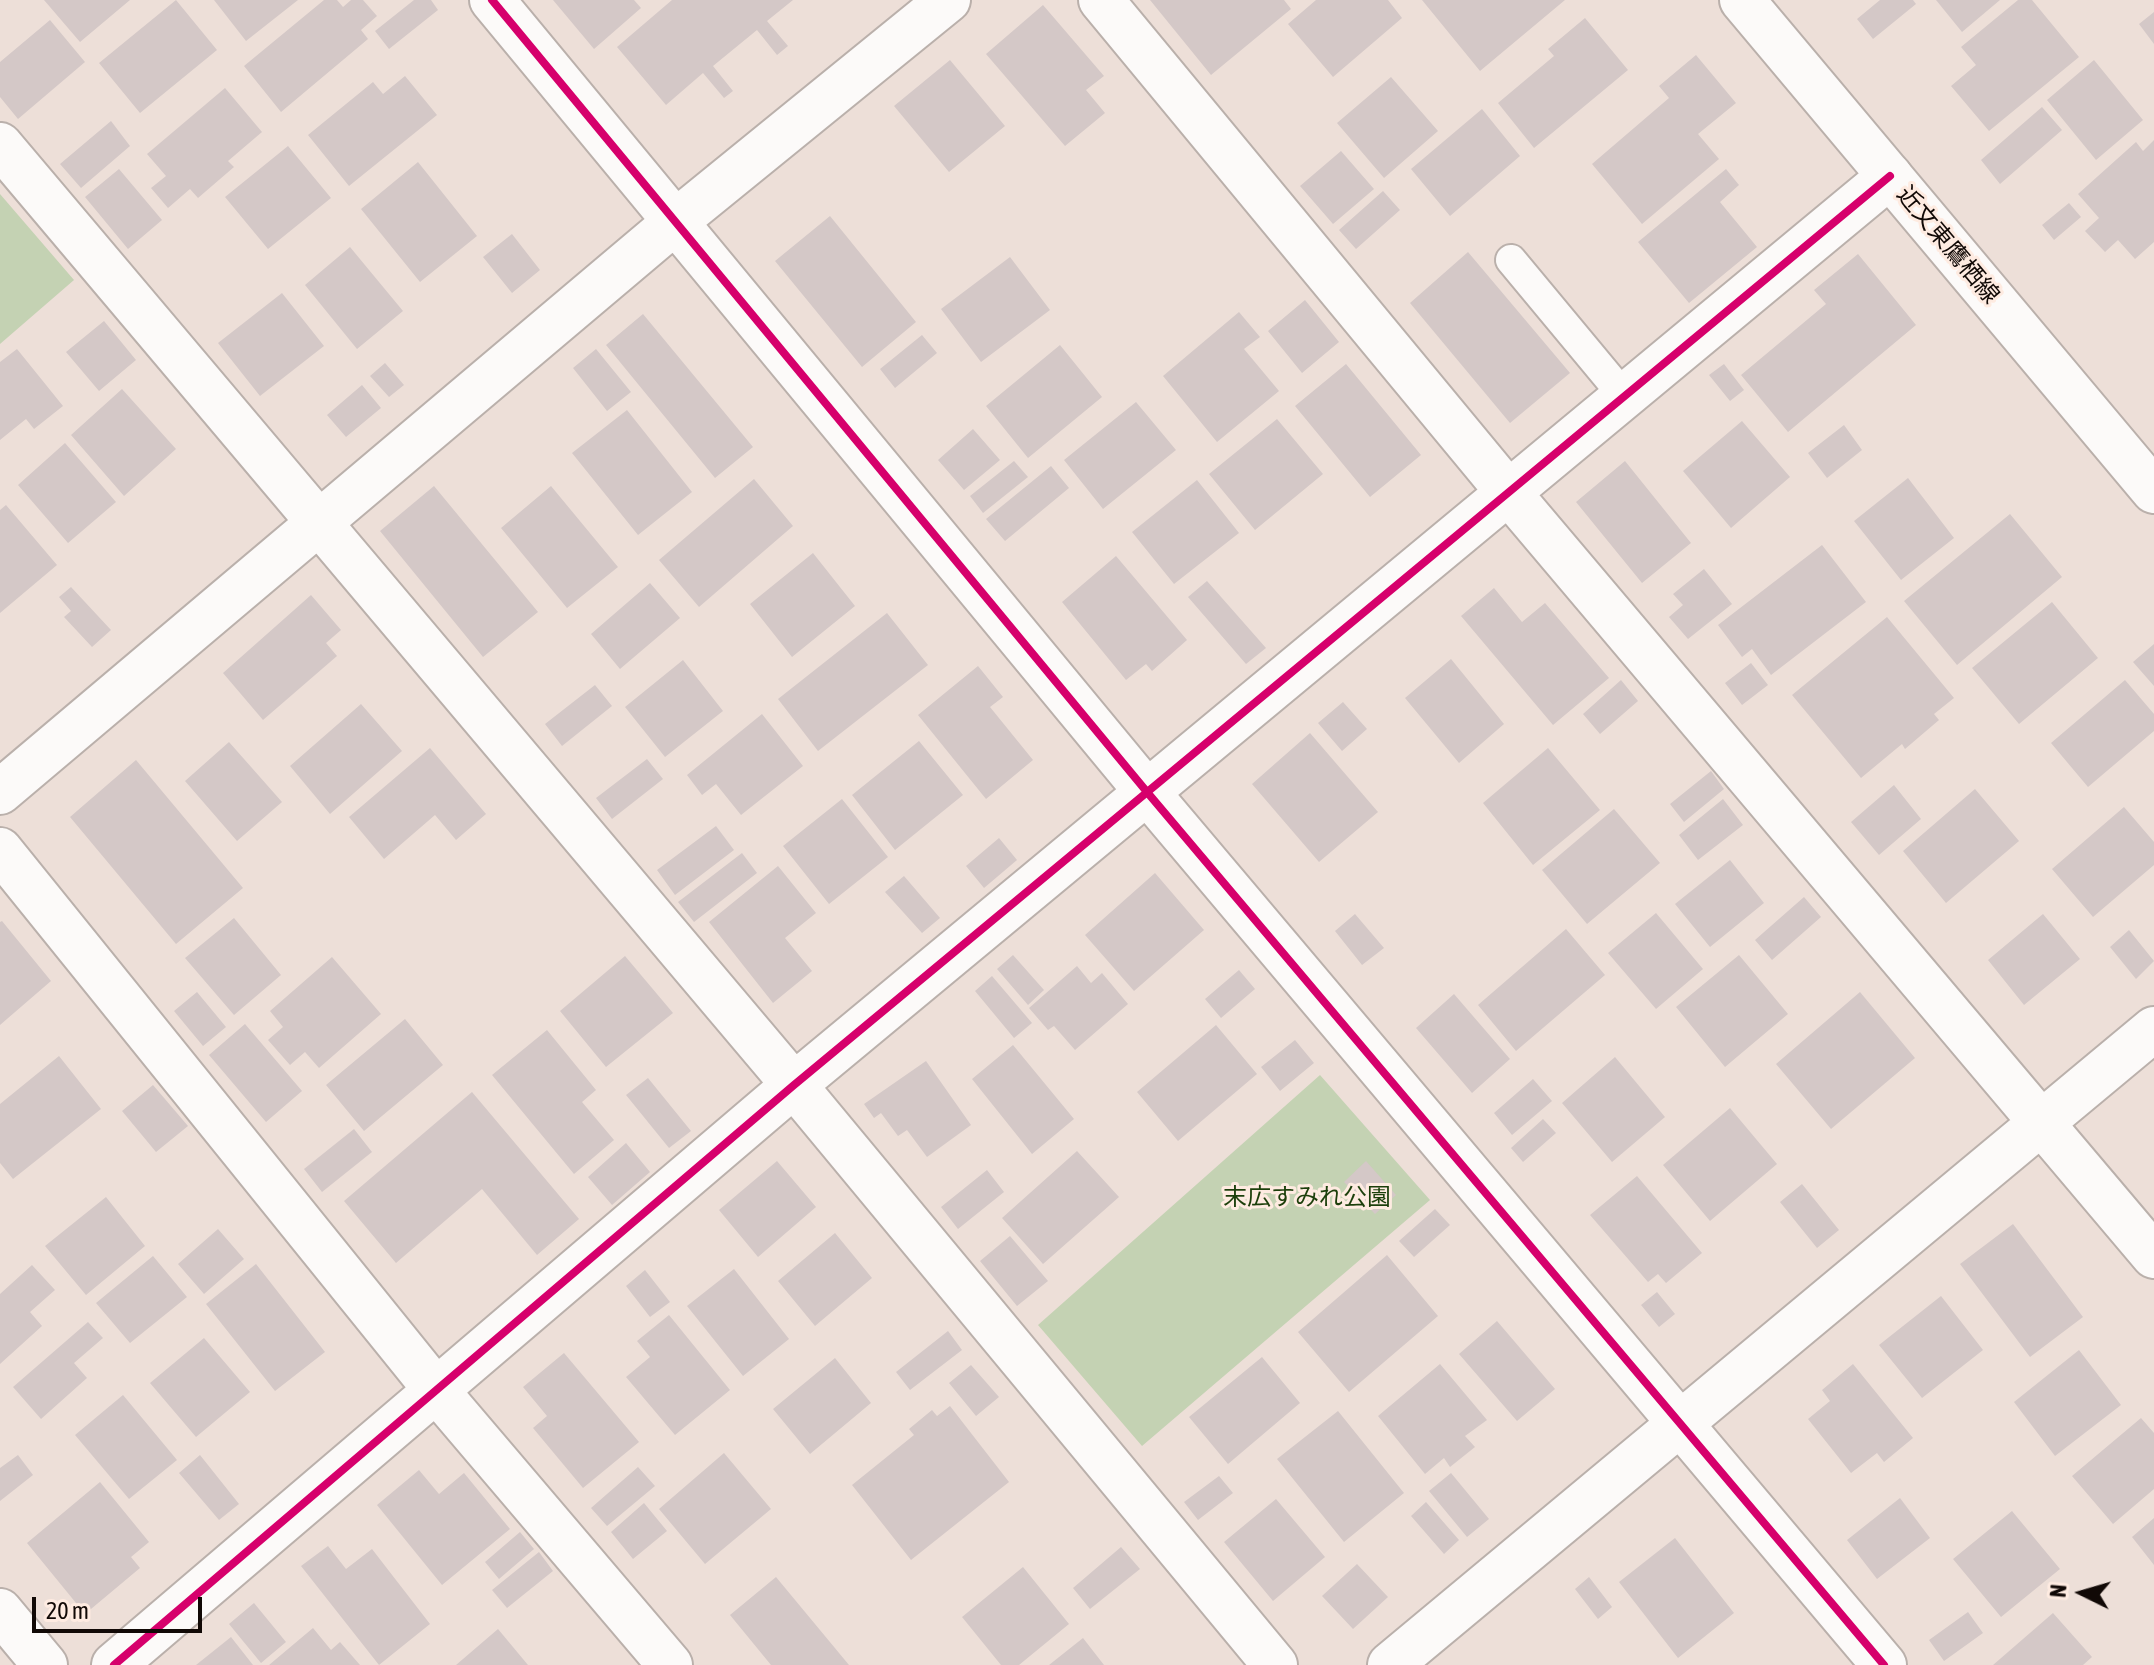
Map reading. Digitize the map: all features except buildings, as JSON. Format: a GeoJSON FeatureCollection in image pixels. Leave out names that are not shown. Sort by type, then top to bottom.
{"type":"FeatureCollection","features":[{"type":"Feature","properties":{"kind":"street"},"geometry":{"type":"LineString","coordinates":[[492,0],[1147,792],[1884,1665]]}},
{"type":"Feature","properties":{"kind":"street"},"geometry":{"type":"LineString","coordinates":[[0,792],[675,222],[948,0]]}},
{"type":"Feature","properties":{"kind":"street"},"geometry":{"type":"LineString","coordinates":[[1101,0],[1508,492],[2154,1256]]}},
{"type":"Feature","properties":{"kind":"street","name":"近文東鷹栖線"},"geometry":{"type":"LineString","coordinates":[[1742,0],[2154,491]]}},
{"type":"Feature","properties":{"kind":"street"},"geometry":{"type":"LineString","coordinates":[[0,145],[321,521],[1275,1665]]}},
{"type":"Feature","properties":{"kind":"street"},"geometry":{"type":"LineString","coordinates":[[114,1665],[794,1085],[1890,176]]}},
{"type":"Feature","properties":{"kind":"street"},"geometry":{"type":"LineString","coordinates":[[0,850],[436,1390],[670,1665]]}},
{"type":"Feature","properties":{"kind":"street"},"geometry":{"type":"LineString","coordinates":[[1390,1665],[2154,1029]]}},
{"type":"Feature","properties":{"kind":"street"},"geometry":{"type":"LineString","coordinates":[[0,1611],[45,1665]]}},
{"type":"Feature","properties":{"kind":"lane"},"geometry":{"type":"LineString","coordinates":[[1511,260],[1624,396]]}},
{"type":"Feature","properties":{"kind":"green space"},"geometry":{"type":"Polygon","coordinates":[[[0,194],[74,280],[0,344],[0,194]]]}},
{"type":"Feature","properties":{"kind":"green space","name":"末広すみれ公園"},"geometry":{"type":"Polygon","coordinates":[[[1320,1075],[1430,1200],[1142,1446],[1038,1325],[1320,1075]]]}},
{"type":"Feature","properties":{"kind":"cycle path"},"geometry":{"type":"LineString","coordinates":[[492,0],[1147,792],[1884,1665]]}},
{"type":"Feature","properties":{"kind":"cycle path"},"geometry":{"type":"LineString","coordinates":[[114,1665],[794,1085],[1890,176]]}}]}
